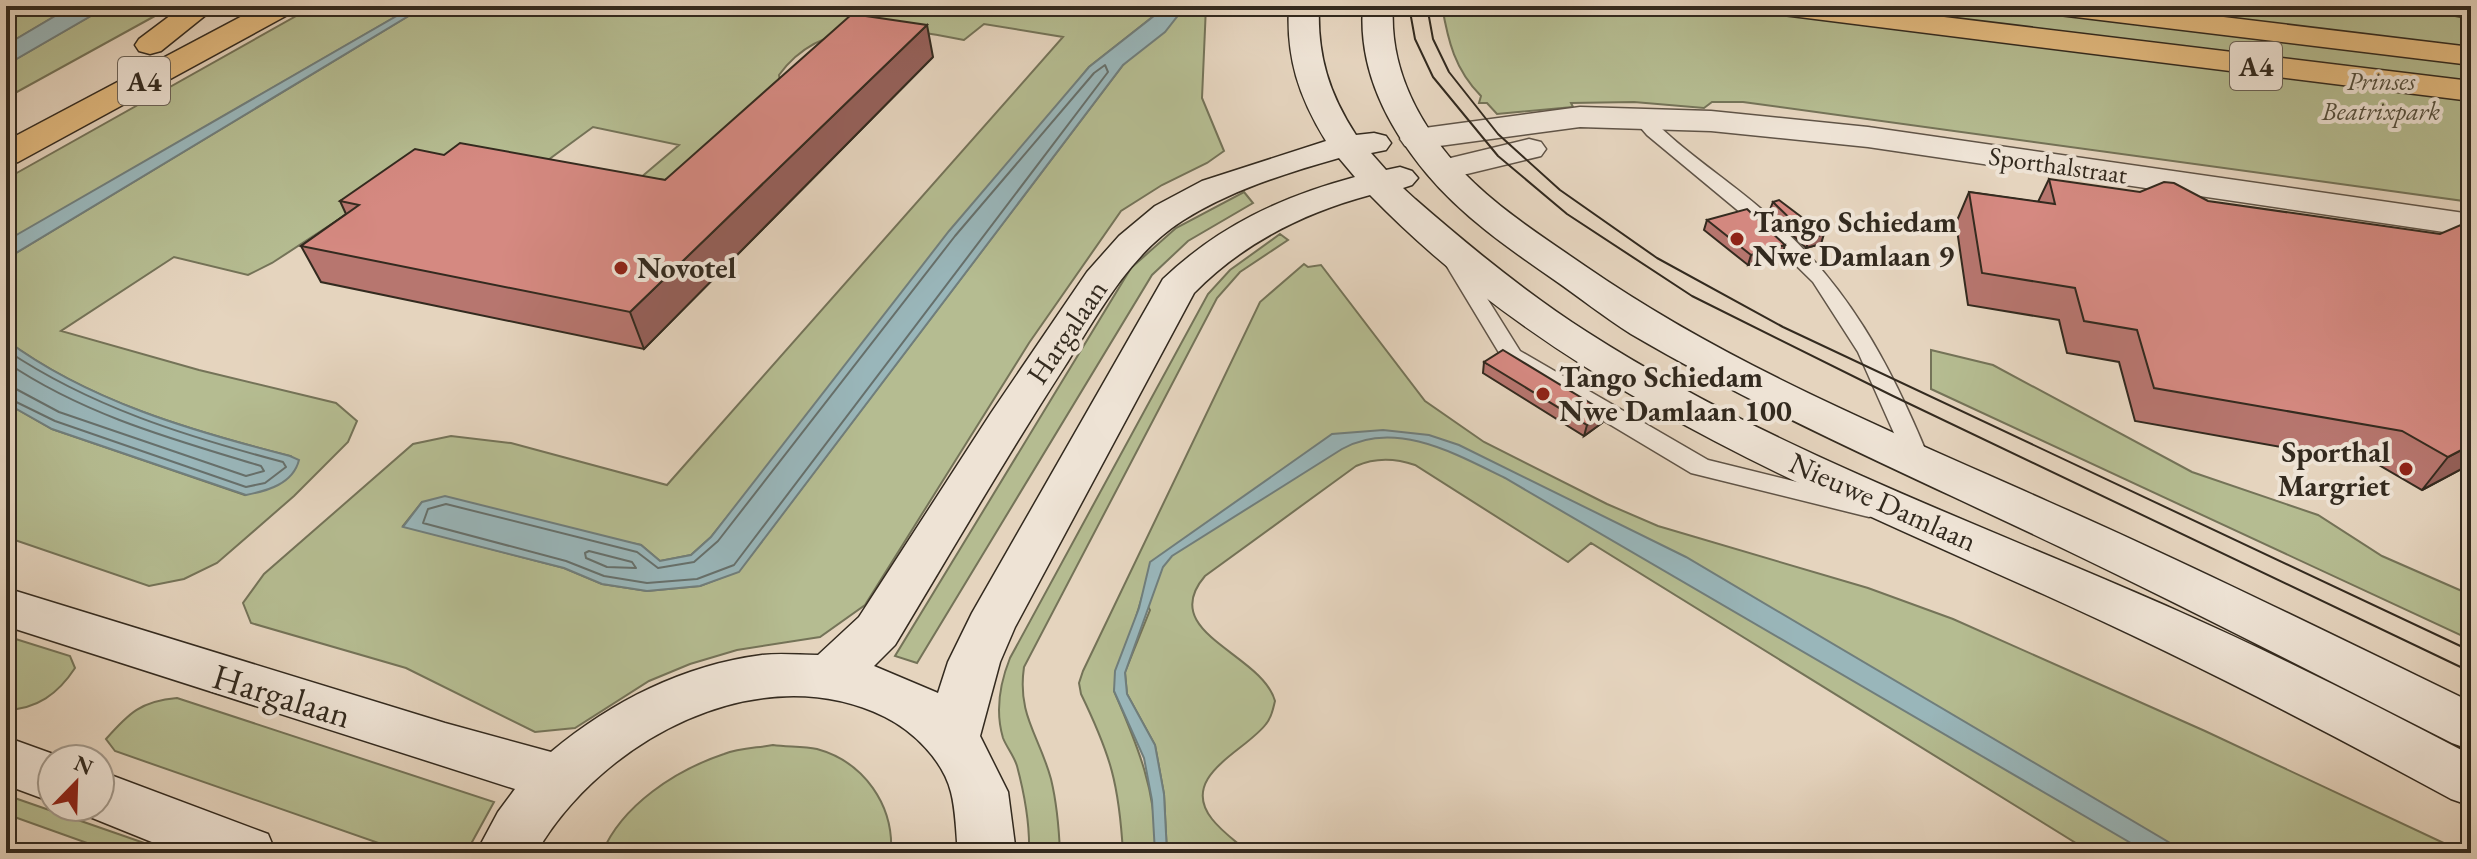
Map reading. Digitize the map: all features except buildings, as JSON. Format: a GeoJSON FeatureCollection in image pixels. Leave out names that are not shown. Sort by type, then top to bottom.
{"type":"FeatureCollection","features":[{"type":"Feature","properties":{"kind":"highway","name":"A4"},"geometry":{"type":"LineString","coordinates":[[150,45],[202,6]]}},
{"type":"Feature","properties":{"kind":"highway","name":"A4"},"geometry":{"type":"LineString","coordinates":[[6,122],[150,45],[199,25],[232,6]]}},
{"type":"Feature","properties":{"kind":"highway","name":"A4"},"geometry":{"type":"LineString","coordinates":[[6,155],[283,6]]}},
{"type":"Feature","properties":{"kind":"highway","name":"A4"},"geometry":{"type":"LineString","coordinates":[[1783,6],[2471,91]]}},
{"type":"Feature","properties":{"kind":"highway"},"geometry":{"type":"LineString","coordinates":[[2059,6],[2471,56]]}},
{"type":"Feature","properties":{"kind":"highway"},"geometry":{"type":"LineString","coordinates":[[2250,6],[2471,32]]}},
{"type":"Feature","properties":{"kind":"highway"},"geometry":{"type":"LineString","coordinates":[[2443,6],[2471,9]]}},
{"type":"Feature","properties":{"kind":"main road","name":"Nieuwe Damlaan"},"geometry":{"type":"LineString","coordinates":[[1304,6],[1302,44],[1305,65],[1345,146],[1376,182],[1446,249],[1515,301],[1650,389],[1819,475],[2164,626],[2471,782]]}},
{"type":"Feature","properties":{"kind":"main road"},"geometry":{"type":"LineString","coordinates":[[952,737],[974,662],[990,627],[1177,287],[1215,251],[1256,225],[1301,206],[1376,182],[1429,154],[1399,106],[1384,67],[1377,34],[1378,6]]}},
{"type":"Feature","properties":{"kind":"main road","name":"Sporthalstraat"},"geometry":{"type":"LineString","coordinates":[[1429,154],[1643,120],[1711,121],[1868,137],[2471,225]]}},
{"type":"Feature","properties":{"kind":"main road","name":"Hargalaan"},"geometry":{"type":"LineString","coordinates":[[830,676],[877,631],[1023,397],[1101,280],[1132,244],[1168,214],[1215,189],[1266,168],[1345,146],[1429,154]]}},
{"type":"Feature","properties":{"kind":"main road","name":"Nieuwe Damlaan"},"geometry":{"type":"LineString","coordinates":[[1429,154],[1526,243],[1643,323],[1770,391],[2112,550],[2471,727]]}},
{"type":"Feature","properties":{"kind":"main road","name":"Hargalaan"},"geometry":{"type":"LineString","coordinates":[[6,607],[445,746],[560,778]]}},
{"type":"Feature","properties":{"kind":"main road"},"geometry":{"type":"LineString","coordinates":[[505,853],[535,806],[560,778],[606,739],[657,708],[692,694],[727,682],[779,674],[830,676],[864,682],[916,706],[952,737],[975,775],[987,819],[987,853]]}},
{"type":"Feature","properties":{"kind":"main road"},"geometry":{"type":"LineString","coordinates":[[6,761],[36,772]]}},
{"type":"Feature","properties":{"kind":"main road"},"geometry":{"type":"LineString","coordinates":[[116,802],[247,853]]}},
{"type":"Feature","properties":{"kind":"lane"},"geometry":{"type":"LineString","coordinates":[[1643,120],[1662,141],[1690,161],[1802,257],[1847,315],[1893,396],[1918,461]]}},
{"type":"Feature","properties":{"kind":"green space"},"geometry":{"type":"Polygon","coordinates":[[[31,6],[72,6],[6,45],[6,18],[31,6]]]}},
{"type":"Feature","properties":{"kind":"green space"},"geometry":{"type":"Polygon","coordinates":[[[108,6],[173,6],[6,98],[6,65],[108,6]]]}},
{"type":"Feature","properties":{"kind":"green space"},"geometry":{"type":"Polygon","coordinates":[[[314,6],[414,6],[6,242],[6,179],[314,6]]]}},
{"type":"Feature","properties":{"kind":"green space"},"geometry":{"type":"Polygon","coordinates":[[[425,6],[1141,6],[1149,8],[1155,15],[1089,67],[711,537],[691,555],[660,561],[641,545],[422,502],[403,526],[564,568],[602,584],[647,591],[700,586],[739,571],[1123,65],[1182,9],[1173,6],[1206,6],[1202,98],[1224,151],[1121,211],[1029,343],[865,605],[820,637],[737,650],[690,664],[649,681],[575,728],[535,732],[406,668],[251,623],[243,603],[264,574],[413,444],[451,436],[511,443],[667,485],[1063,37],[984,24],[964,40],[889,29],[840,34],[817,42],[797,55],[779,75],[781,89],[627,238],[593,218],[679,145],[593,127],[518,182],[370,199],[272,263],[248,275],[174,257],[61,331],[199,370],[336,403],[357,421],[348,442],[294,496],[217,563],[184,579],[149,586],[6,537],[6,403],[52,429],[245,495],[290,456],[142,412],[71,380],[6,340],[6,259],[425,6]]]}},
{"type":"Feature","properties":{"kind":"green space","name":"Prinses Beatrixpark"},"geometry":{"type":"Polygon","coordinates":[[[1442,6],[2471,6],[2471,202],[1743,102],[1712,102],[1704,108],[1634,102],[1571,103],[1573,107],[1497,114],[1487,103],[1479,103],[1481,96],[1459,65],[1450,43],[1442,6]]]}},
{"type":"Feature","properties":{"kind":"green space"},"geometry":{"type":"Polygon","coordinates":[[[1244,192],[1253,203],[1188,241],[1152,275],[917,663],[895,656],[1131,268],[1176,228],[1244,192]]]}},
{"type":"Feature","properties":{"kind":"green space"},"geometry":{"type":"Polygon","coordinates":[[[1280,234],[1288,240],[1240,272],[1217,298],[1024,667],[1026,712],[1051,779],[1060,853],[1029,853],[1028,820],[1022,788],[1016,762],[1003,738],[999,718],[1001,687],[1010,658],[1208,294],[1230,270],[1280,234]]]}},
{"type":"Feature","properties":{"kind":"green space"},"geometry":{"type":"Polygon","coordinates":[[[1304,264],[1308,267],[1321,265],[1425,401],[1484,442],[1658,526],[1868,588],[1953,619],[2205,731],[2465,853],[2092,853],[1591,543],[1568,562],[1415,465],[1386,460],[1356,466],[1205,576],[1193,596],[1193,613],[1202,628],[1252,669],[1266,684],[1275,701],[1266,724],[1219,766],[1203,790],[1204,804],[1212,819],[1249,853],[1167,853],[1164,794],[1155,745],[1127,694],[1125,672],[1150,610],[1142,597],[1114,691],[1144,770],[1153,810],[1155,853],[1123,853],[1112,771],[1079,683],[1260,302],[1304,264]]]}},
{"type":"Feature","properties":{"kind":"green space"},"geometry":{"type":"Polygon","coordinates":[[[1931,350],[1993,365],[2192,472],[2318,515],[2382,556],[2471,595],[2471,640],[1931,389],[1931,350]]]}},
{"type":"Feature","properties":{"kind":"green space"},"geometry":{"type":"Polygon","coordinates":[[[6,636],[70,656],[75,668],[46,698],[27,707],[6,710],[6,636]]]}},
{"type":"Feature","properties":{"kind":"green space"},"geometry":{"type":"Polygon","coordinates":[[[177,698],[494,802],[466,853],[407,853],[116,751],[116,743],[109,743],[106,739],[122,722],[145,705],[177,698]]]}},
{"type":"Feature","properties":{"kind":"green space"},"geometry":{"type":"Polygon","coordinates":[[[773,745],[817,749],[834,755],[862,775],[873,788],[887,818],[891,853],[602,853],[623,820],[652,792],[670,780],[730,752],[773,745]]]}},
{"type":"Feature","properties":{"kind":"green space"},"geometry":{"type":"Polygon","coordinates":[[[6,795],[36,805],[36,823],[87,823],[173,853],[115,853],[6,814],[6,795]]]}},
{"type":"Feature","properties":{"kind":"water"},"geometry":{"type":"Polygon","coordinates":[[[72,6],[108,6],[6,65],[6,45],[72,6]]]}},
{"type":"Feature","properties":{"kind":"water"},"geometry":{"type":"Polygon","coordinates":[[[414,6],[425,6],[6,259],[6,241],[414,6]]]}},
{"type":"Feature","properties":{"kind":"water"},"geometry":{"type":"Polygon","coordinates":[[[1141,6],[1183,9],[1165,32],[1123,65],[739,572],[700,586],[647,591],[602,584],[564,568],[403,527],[422,502],[445,496],[641,545],[660,561],[691,555],[711,537],[949,231],[1089,67],[1155,15],[1149,8],[1141,6]]]}},
{"type":"Feature","properties":{"kind":"water"},"geometry":{"type":"Polygon","coordinates":[[[6,340],[71,380],[106,397],[216,436],[290,456],[299,460],[296,468],[278,485],[246,495],[52,429],[6,403],[6,340]]]}},
{"type":"Feature","properties":{"kind":"water"},"geometry":{"type":"Polygon","coordinates":[[[1383,430],[1429,435],[1459,445],[1686,557],[2187,853],[2148,853],[1505,478],[1425,443],[1383,438],[1362,441],[1342,449],[1172,556],[1163,567],[1125,673],[1127,694],[1155,745],[1164,794],[1167,853],[1155,853],[1152,800],[1144,758],[1114,691],[1115,671],[1139,608],[1150,562],[1332,434],[1383,430]]]}},
{"type":"Feature","properties":{"kind":"tram line"},"geometry":{"type":"LineString","coordinates":[[1409,6],[1415,39],[1433,77],[1498,156],[1567,214],[1692,296],[1893,396],[2471,672]]}},
{"type":"Feature","properties":{"kind":"tram line"},"geometry":{"type":"LineString","coordinates":[[1427,6],[1433,39],[1449,72],[1498,134],[1560,190],[1657,258],[1783,327],[2471,651]]}},
{"type":"Feature","properties":{"kind":"place","name":"Tango Schiedam Nwe Damlaan 9"},"geometry":{"type":"Point","coordinates":[1737,239]}},
{"type":"Feature","properties":{"kind":"place","name":"Novotel"},"geometry":{"type":"Point","coordinates":[621,268]}},
{"type":"Feature","properties":{"kind":"place","name":"Tango Schiedam Nwe Damlaan 100"},"geometry":{"type":"Point","coordinates":[1543,394]}},
{"type":"Feature","properties":{"kind":"place","name":"Sporthal Margriet"},"geometry":{"type":"Point","coordinates":[2406,469]}}]}
